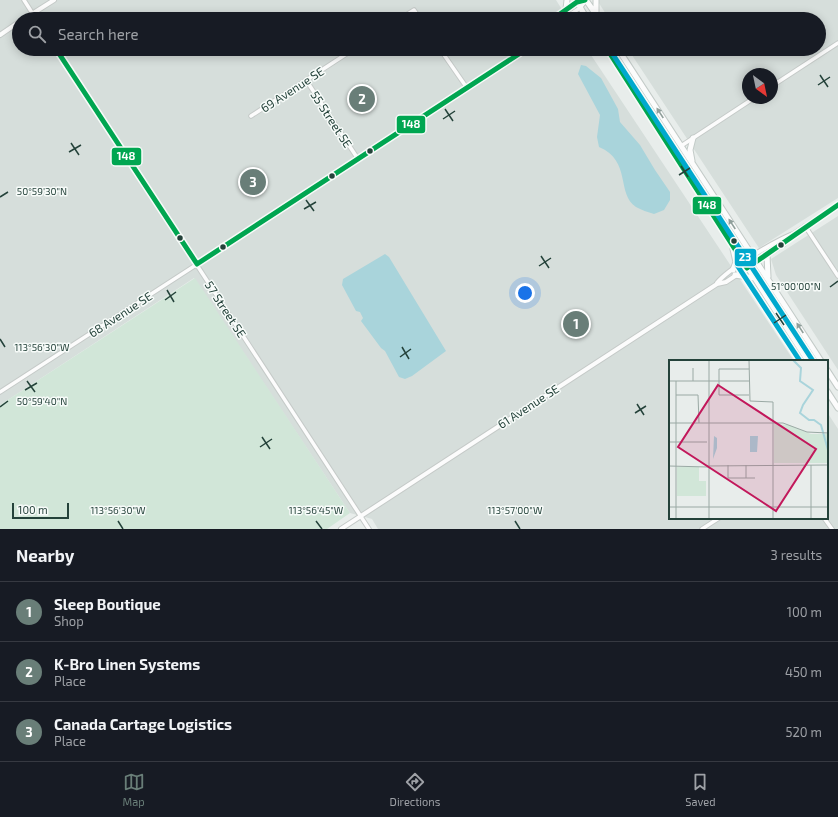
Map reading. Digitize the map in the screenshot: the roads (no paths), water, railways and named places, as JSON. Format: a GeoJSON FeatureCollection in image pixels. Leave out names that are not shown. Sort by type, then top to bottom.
{"type":"FeatureCollection","features":[{"type":"Feature","properties":{"kind":"main road"},"geometry":{"type":"LineString","coordinates":[[566,9],[567,0]]}},
{"type":"Feature","properties":{"kind":"main road"},"geometry":{"type":"LineString","coordinates":[[586,0],[594,12]]}},
{"type":"Feature","properties":{"kind":"main road"},"geometry":{"type":"LineString","coordinates":[[596,0],[597,12]]}},
{"type":"Feature","properties":{"kind":"main road"},"geometry":{"type":"LineString","coordinates":[[576,1],[583,12]]}},
{"type":"Feature","properties":{"kind":"main road"},"geometry":{"type":"LineString","coordinates":[[611,56],[807,360]]}},
{"type":"Feature","properties":{"kind":"main road"},"geometry":{"type":"LineString","coordinates":[[623,56],[820,360]]}},
{"type":"Feature","properties":{"kind":"main road"},"geometry":{"type":"LineString","coordinates":[[692,138],[690,150],[692,162]]}},
{"type":"Feature","properties":{"kind":"main road"},"geometry":{"type":"LineString","coordinates":[[733,246],[736,262],[733,270]]}},
{"type":"Feature","properties":{"kind":"main road"},"geometry":{"type":"LineString","coordinates":[[767,256],[768,278]]}},
{"type":"Feature","properties":{"kind":"main road"},"geometry":{"type":"LineString","coordinates":[[736,275],[754,278]]}},
{"type":"Feature","properties":{"kind":"main road"},"geometry":{"type":"LineString","coordinates":[[828,372],[838,387]]}},
{"type":"Feature","properties":{"kind":"main road"},"geometry":{"type":"LineString","coordinates":[[828,393],[838,408]]}},
{"type":"Feature","properties":{"kind":"street"},"geometry":{"type":"LineString","coordinates":[[24,0],[32,12]]}},
{"type":"Feature","properties":{"kind":"street"},"geometry":{"type":"LineString","coordinates":[[35,12],[54,0]]}},
{"type":"Feature","properties":{"kind":"street"},"geometry":{"type":"LineString","coordinates":[[562,12],[576,1],[586,0]]}},
{"type":"Feature","properties":{"kind":"street"},"geometry":{"type":"LineString","coordinates":[[574,12],[580,8],[586,0]]}},
{"type":"Feature","properties":{"kind":"street"},"geometry":{"type":"LineString","coordinates":[[0,35],[12,27]]}},
{"type":"Feature","properties":{"kind":"street"},"geometry":{"type":"LineString","coordinates":[[826,52],[838,44]]}},
{"type":"Feature","properties":{"kind":"street","name":"57 Street SE"},"geometry":{"type":"LineString","coordinates":[[61,56],[369,529]]}},
{"type":"Feature","properties":{"kind":"street","name":"69 Avenue SE"},"geometry":{"type":"LineString","coordinates":[[251,116],[343,56]]}},
{"type":"Feature","properties":{"kind":"street"},"geometry":{"type":"LineString","coordinates":[[445,56],[467,88]]}},
{"type":"Feature","properties":{"kind":"street","name":"68 Avenue SE"},"geometry":{"type":"LineString","coordinates":[[0,392],[515,56]]}},
{"type":"Feature","properties":{"kind":"street"},"geometry":{"type":"LineString","coordinates":[[778,82],[819,56]]}},
{"type":"Feature","properties":{"kind":"street","name":"55 Street SE"},"geometry":{"type":"LineString","coordinates":[[306,80],[358,158]]}},
{"type":"Feature","properties":{"kind":"street"},"geometry":{"type":"LineString","coordinates":[[681,146],[745,104]]}},
{"type":"Feature","properties":{"kind":"street","name":"61 Avenue SE"},"geometry":{"type":"LineString","coordinates":[[717,284],[722,277],[733,270],[757,262],[767,256],[784,244],[795,233],[838,205]]}},
{"type":"Feature","properties":{"kind":"street"},"geometry":{"type":"LineString","coordinates":[[805,226],[838,276]]}},
{"type":"Feature","properties":{"kind":"street","name":"61 Avenue SE"},"geometry":{"type":"LineString","coordinates":[[341,529],[717,284],[726,282],[736,275],[753,256],[782,238],[795,233]]}},
{"type":"Feature","properties":{"kind":"street"},"geometry":{"type":"LineString","coordinates":[[702,529],[717,519]]}},
{"type":"Feature","properties":{"kind":"street"},"geometry":{"type":"LineString","coordinates":[[825,519],[832,529]]}},
{"type":"Feature","properties":{"kind":"water"},"geometry":{"type":"Polygon","coordinates":[[[581,65],[586,66],[601,78],[618,109],[620,122],[640,145],[670,192],[670,200],[664,210],[654,214],[636,207],[626,194],[620,169],[616,160],[609,153],[599,147],[597,137],[600,115],[578,74],[581,65]]]}},
{"type":"Feature","properties":{"kind":"water"},"geometry":{"type":"Polygon","coordinates":[[[385,254],[389,257],[446,351],[412,376],[405,379],[399,377],[385,351],[381,348],[361,321],[363,318],[360,312],[356,311],[342,285],[343,279],[385,254]]]}},
{"type":"Feature","properties":{"kind":"place","name":"K-Bro Linen Systems"},"geometry":{"type":"Point","coordinates":[362,99]}},
{"type":"Feature","properties":{"kind":"place","name":"Canada Cartage Logistics"},"geometry":{"type":"Point","coordinates":[253,182]}},
{"type":"Feature","properties":{"kind":"place","name":"Sleep Boutique"},"geometry":{"type":"Point","coordinates":[576,324]}}]}
